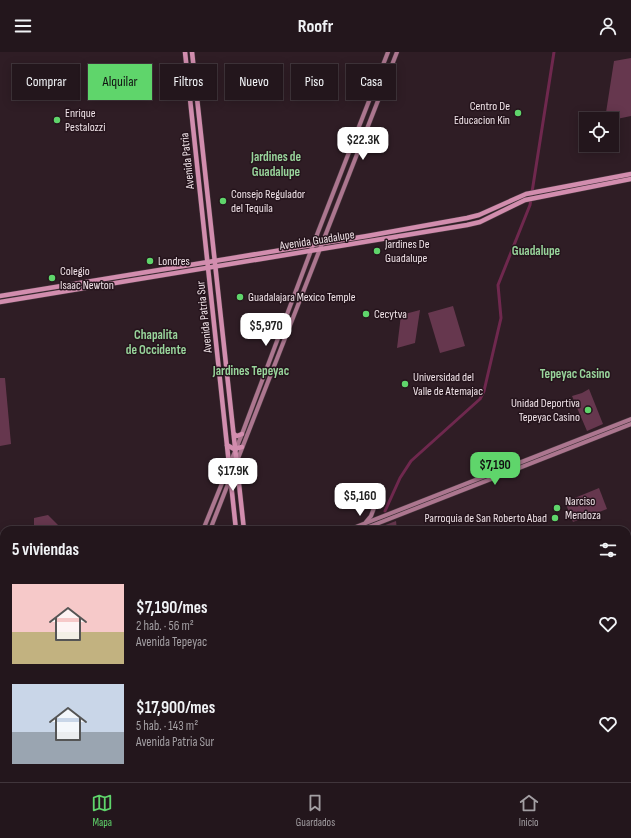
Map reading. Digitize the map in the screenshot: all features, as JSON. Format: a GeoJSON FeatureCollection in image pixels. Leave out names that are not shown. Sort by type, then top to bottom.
{"type":"FeatureCollection","features":[{"type":"Feature","properties":{"kind":"main road","name":"Avenida Patria"},"geometry":{"type":"LineString","coordinates":[[185,52],[209,268]]}},
{"type":"Feature","properties":{"kind":"main road","name":"Avenida Patria"},"geometry":{"type":"LineString","coordinates":[[192,52],[215,267]]}},
{"type":"Feature","properties":{"kind":"main road"},"geometry":{"type":"LineString","coordinates":[[205,526],[242,434],[346,158],[388,52]]}},
{"type":"Feature","properties":{"kind":"main road"},"geometry":{"type":"LineString","coordinates":[[212,526],[397,52]]}},
{"type":"Feature","properties":{"kind":"main road"},"geometry":{"type":"LineString","coordinates":[[346,158],[354,162]]}},
{"type":"Feature","properties":{"kind":"main road","name":"Avenida Guadalupe"},"geometry":{"type":"LineString","coordinates":[[0,296],[479,216],[526,197],[631,174]]}},
{"type":"Feature","properties":{"kind":"main road","name":"Avenida Guadalupe"},"geometry":{"type":"LineString","coordinates":[[534,195],[631,179]]}},
{"type":"Feature","properties":{"kind":"main road","name":"Avenida Guadalupe"},"geometry":{"type":"LineString","coordinates":[[0,302],[480,222],[526,197]]}},
{"type":"Feature","properties":{"kind":"main road","name":"Avenida Patria Sur"},"geometry":{"type":"LineString","coordinates":[[215,267],[244,526]]}},
{"type":"Feature","properties":{"kind":"main road","name":"Avenida Patria Sur"},"geometry":{"type":"LineString","coordinates":[[209,268],[236,526]]}},
{"type":"Feature","properties":{"kind":"main road"},"geometry":{"type":"LineString","coordinates":[[299,282],[306,285]]}},
{"type":"Feature","properties":{"kind":"main road"},"geometry":{"type":"LineString","coordinates":[[283,325],[289,327]]}},
{"type":"Feature","properties":{"kind":"main road"},"geometry":{"type":"LineString","coordinates":[[369,526],[392,515],[631,419]]}},
{"type":"Feature","properties":{"kind":"main road"},"geometry":{"type":"LineString","coordinates":[[392,515],[631,424]]}},
{"type":"Feature","properties":{"kind":"main road"},"geometry":{"type":"LineString","coordinates":[[234,434],[237,436],[242,434]]}},
{"type":"Feature","properties":{"kind":"main road"},"geometry":{"type":"LineString","coordinates":[[227,444],[236,449],[242,447]]}},
{"type":"Feature","properties":{"kind":"main road"},"geometry":{"type":"LineString","coordinates":[[362,525],[369,519],[374,508]]}},
{"type":"Feature","properties":{"kind":"main road"},"geometry":{"type":"LineString","coordinates":[[362,525],[383,519]]}},
{"type":"Feature","properties":{"kind":"shaded area"},"geometry":{"type":"Polygon","coordinates":[[[631,58],[631,116],[619,119],[619,112],[606,112],[614,61],[631,58]]]}},
{"type":"Feature","properties":{"kind":"shaded area"},"geometry":{"type":"Polygon","coordinates":[[[453,306],[465,346],[440,353],[428,313],[453,306]]]}},
{"type":"Feature","properties":{"kind":"shaded area"},"geometry":{"type":"Polygon","coordinates":[[[420,310],[415,343],[397,348],[401,315],[420,310]]]}},
{"type":"Feature","properties":{"kind":"shaded area"},"geometry":{"type":"Polygon","coordinates":[[[0,378],[5,378],[11,444],[0,446],[0,378]]]}},
{"type":"Feature","properties":{"kind":"shaded area","name":"Unidad Deportiva Tepeyac Casino"},"geometry":{"type":"Polygon","coordinates":[[[589,389],[603,424],[587,431],[572,396],[589,389]]]}},
{"type":"Feature","properties":{"kind":"shaded area"},"geometry":{"type":"Polygon","coordinates":[[[599,488],[607,509],[573,522],[565,502],[599,488]]]}},
{"type":"Feature","properties":{"kind":"shaded area"},"geometry":{"type":"Polygon","coordinates":[[[48,515],[59,526],[34,526],[34,518],[48,515]]]}},
{"type":"Feature","properties":{"kind":"shaded area"},"geometry":{"type":"Polygon","coordinates":[[[396,521],[397,526],[383,526],[396,521]]]}},
{"type":"Feature","properties":{"kind":"waterway"},"geometry":{"type":"LineString","coordinates":[[385,511],[400,478],[411,461],[480,399],[484,391],[501,318],[498,285],[530,205],[554,52]]}},
{"type":"Feature","properties":{"kind":"place","name":"Centro De Educacion Kin"},"geometry":{"type":"Point","coordinates":[518,113]}},
{"type":"Feature","properties":{"kind":"place","name":"Enrique Pestalozzi"},"geometry":{"type":"Point","coordinates":[57,120]}},
{"type":"Feature","properties":{"kind":"place","name":"Consejo Regulador del Tequila"},"geometry":{"type":"Point","coordinates":[223,201]}},
{"type":"Feature","properties":{"kind":"place","name":"Jardines De Guadalupe"},"geometry":{"type":"Point","coordinates":[377,251]}},
{"type":"Feature","properties":{"kind":"place","name":"Londres"},"geometry":{"type":"Point","coordinates":[150,261]}},
{"type":"Feature","properties":{"kind":"place","name":"Colegio Isaac Newton"},"geometry":{"type":"Point","coordinates":[52,278]}},
{"type":"Feature","properties":{"kind":"place","name":"Guadalajara Mexico Temple"},"geometry":{"type":"Point","coordinates":[240,297]}},
{"type":"Feature","properties":{"kind":"place","name":"Cecytva"},"geometry":{"type":"Point","coordinates":[366,314]}},
{"type":"Feature","properties":{"kind":"place","name":"Universidad del Valle de Atemajac"},"geometry":{"type":"Point","coordinates":[405,384]}},
{"type":"Feature","properties":{"kind":"place","name":"Unidad Deportiva Tepeyac Casino"},"geometry":{"type":"Point","coordinates":[588,410]}},
{"type":"Feature","properties":{"kind":"place","name":"Narciso Mendoza"},"geometry":{"type":"Point","coordinates":[557,508]}},
{"type":"Feature","properties":{"kind":"place","name":"Parroquia de San Roberto Abad"},"geometry":{"type":"Point","coordinates":[555,518]}},
{"type":"Feature","properties":{"kind":"district","name":"Jardines de Guadalupe"},"geometry":{"type":"Point","coordinates":[276,164]}},
{"type":"Feature","properties":{"kind":"district","name":"Guadalupe"},"geometry":{"type":"Point","coordinates":[536,250]}},
{"type":"Feature","properties":{"kind":"district","name":"Chapalita de Occidente"},"geometry":{"type":"Point","coordinates":[156,342]}},
{"type":"Feature","properties":{"kind":"district","name":"Jardines Tepeyac"},"geometry":{"type":"Point","coordinates":[251,370]}},
{"type":"Feature","properties":{"kind":"district","name":"Tepeyac Casino"},"geometry":{"type":"Point","coordinates":[575,373]}}]}
